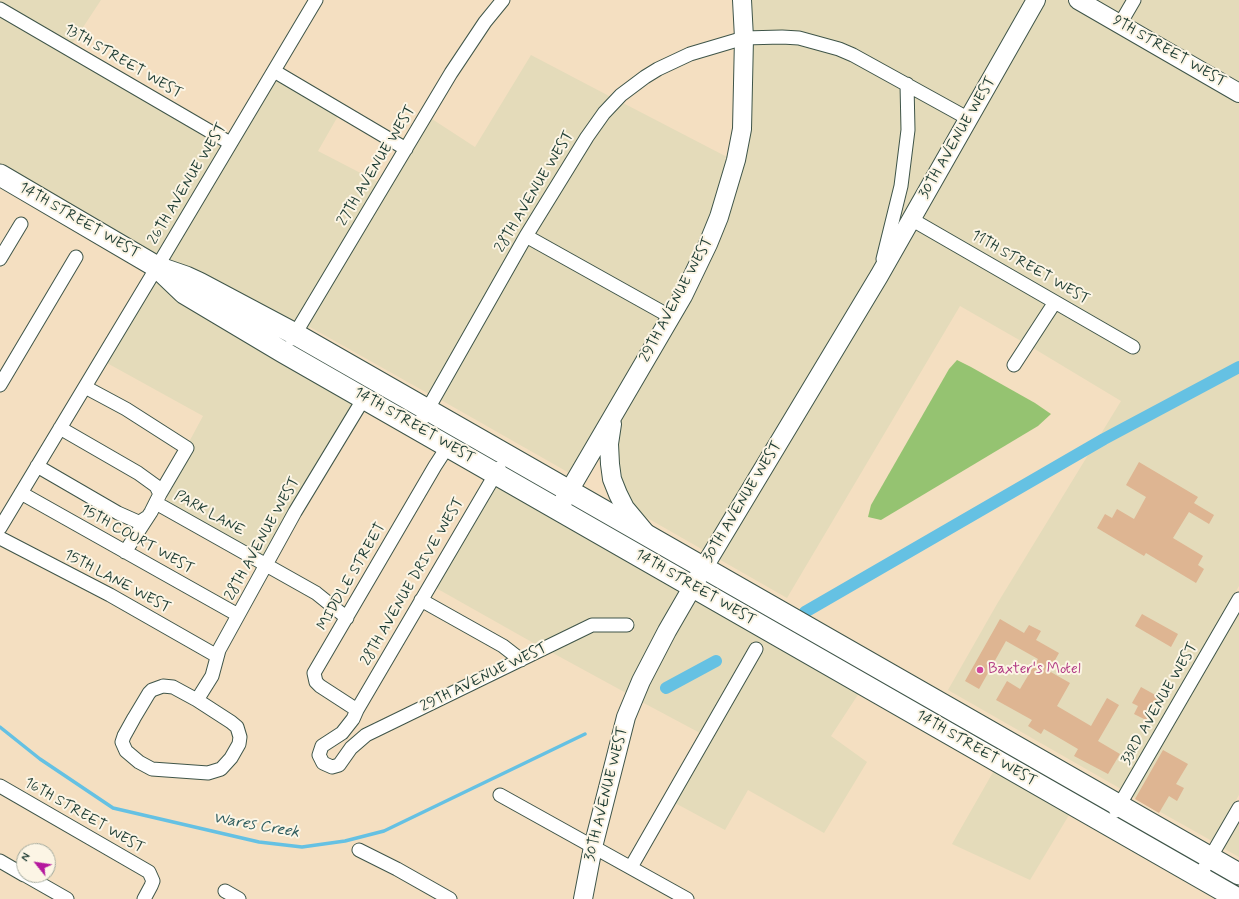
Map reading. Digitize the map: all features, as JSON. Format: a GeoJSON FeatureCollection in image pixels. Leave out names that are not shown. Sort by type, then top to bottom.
{"type":"FeatureCollection","features":[{"type":"Feature","properties":{"kind":"main road","name":"14TH STREET WEST"},"geometry":{"type":"LineString","coordinates":[[0,175],[157,267],[199,283],[295,334],[1239,874]]}},
{"type":"Feature","properties":{"kind":"main road","name":"14TH STREET WEST"},"geometry":{"type":"LineString","coordinates":[[157,267],[184,293],[284,352],[1238,899]]}},
{"type":"Feature","properties":{"kind":"street","name":"26TH AVENUE WEST"},"geometry":{"type":"LineString","coordinates":[[0,528],[316,0]]}},
{"type":"Feature","properties":{"kind":"street","name":"27TH AVENUE WEST"},"geometry":{"type":"LineString","coordinates":[[284,352],[473,40],[503,0]]}},
{"type":"Feature","properties":{"kind":"street","name":"29TH AVENUE WEST"},"geometry":{"type":"LineString","coordinates":[[558,509],[670,316],[708,244],[719,217],[730,182],[742,129],[744,38],[742,0]]}},
{"type":"Feature","properties":{"kind":"street","name":"30TH AVENUE WEST"},"geometry":{"type":"LineString","coordinates":[[583,899],[593,847],[626,717],[644,675],[667,631],[704,567],[879,276],[1036,0]]}},
{"type":"Feature","properties":{"kind":"street","name":"9TH STREET WEST"},"geometry":{"type":"LineString","coordinates":[[1078,0],[1239,93]]}},
{"type":"Feature","properties":{"kind":"street"},"geometry":{"type":"LineString","coordinates":[[1120,24],[1134,0]]}},
{"type":"Feature","properties":{"kind":"street","name":"13TH STREET WEST"},"geometry":{"type":"LineString","coordinates":[[0,9],[230,143]]}},
{"type":"Feature","properties":{"kind":"street","name":"28TH AVENUE WEST"},"geometry":{"type":"LineString","coordinates":[[417,428],[526,236],[587,137],[604,113],[621,96],[645,77],[668,64],[690,54],[744,38],[782,37],[811,41],[839,49],[853,55],[969,118]]}},
{"type":"Feature","properties":{"kind":"street"},"geometry":{"type":"LineString","coordinates":[[274,71],[406,149]]}},
{"type":"Feature","properties":{"kind":"street","name":"30TH AVENUE WEST"},"geometry":{"type":"LineString","coordinates":[[879,276],[901,186],[908,130],[907,84]]}},
{"type":"Feature","properties":{"kind":"street","name":"11TH STREET WEST"},"geometry":{"type":"LineString","coordinates":[[911,219],[1133,347]]}},
{"type":"Feature","properties":{"kind":"street"},"geometry":{"type":"LineString","coordinates":[[0,259],[21,224]]}},
{"type":"Feature","properties":{"kind":"street"},"geometry":{"type":"LineString","coordinates":[[526,236],[670,316]]}},
{"type":"Feature","properties":{"kind":"street"},"geometry":{"type":"LineString","coordinates":[[0,385],[76,257]]}},
{"type":"Feature","properties":{"kind":"street"},"geometry":{"type":"LineString","coordinates":[[1014,365],[1055,302]]}},
{"type":"Feature","properties":{"kind":"street"},"geometry":{"type":"LineString","coordinates":[[85,387],[126,409],[187,448],[126,552]]}},
{"type":"Feature","properties":{"kind":"street","name":"28TH AVENUE WEST"},"geometry":{"type":"LineString","coordinates":[[197,700],[212,676],[217,656],[295,512],[364,398]]}},
{"type":"Feature","properties":{"kind":"street"},"geometry":{"type":"LineString","coordinates":[[614,414],[609,444],[612,479],[625,508],[648,536]]}},
{"type":"Feature","properties":{"kind":"street","name":"PARK LANE"},"geometry":{"type":"LineString","coordinates":[[60,428],[138,473],[156,486],[158,499],[316,593],[347,618]]}},
{"type":"Feature","properties":{"kind":"street","name":"MIDDLE STREET"},"geometry":{"type":"LineString","coordinates":[[357,710],[320,686],[314,678],[314,673],[448,446]]}},
{"type":"Feature","properties":{"kind":"street","name":"28TH AVENUE DRIVE WEST"},"geometry":{"type":"LineString","coordinates":[[348,727],[507,455]]}},
{"type":"Feature","properties":{"kind":"street"},"geometry":{"type":"LineString","coordinates":[[37,466],[118,513],[140,522],[146,518]]}},
{"type":"Feature","properties":{"kind":"street","name":"15TH COURT WEST"},"geometry":{"type":"LineString","coordinates":[[21,493],[238,616]]}},
{"type":"Feature","properties":{"kind":"street","name":"15TH LANE WEST"},"geometry":{"type":"LineString","coordinates":[[0,538],[110,595],[217,656]]}},
{"type":"Feature","properties":{"kind":"street","name":"33RD AVENUE WEST"},"geometry":{"type":"LineString","coordinates":[[1107,824],[1119,806],[1239,599]]}},
{"type":"Feature","properties":{"kind":"street"},"geometry":{"type":"LineString","coordinates":[[421,600],[503,646],[521,660]]}},
{"type":"Feature","properties":{"kind":"street","name":"29TH AVENUE WEST"},"geometry":{"type":"LineString","coordinates":[[360,738],[592,626],[627,625]]}},
{"type":"Feature","properties":{"kind":"street"},"geometry":{"type":"LineString","coordinates":[[630,867],[756,649]]}},
{"type":"Feature","properties":{"kind":"street"},"geometry":{"type":"LineString","coordinates":[[159,687],[173,687],[197,700],[231,722],[237,727],[239,732],[239,744],[236,751],[221,769],[208,773],[152,770],[126,751],[122,742],[124,736],[137,711],[152,690],[159,687]]}},
{"type":"Feature","properties":{"kind":"street"},"geometry":{"type":"LineString","coordinates":[[348,727],[360,738],[339,765],[332,767],[323,763],[319,755],[322,746],[342,733],[348,727]]}},
{"type":"Feature","properties":{"kind":"street","name":"16TH STREET WEST"},"geometry":{"type":"LineString","coordinates":[[0,786],[149,872],[153,881],[144,899]]}},
{"type":"Feature","properties":{"kind":"street"},"geometry":{"type":"LineString","coordinates":[[500,795],[687,899]]}},
{"type":"Feature","properties":{"kind":"street"},"geometry":{"type":"LineString","coordinates":[[1199,877],[1239,808]]}},
{"type":"Feature","properties":{"kind":"street"},"geometry":{"type":"LineString","coordinates":[[359,850],[397,869],[450,899]]}},
{"type":"Feature","properties":{"kind":"street"},"geometry":{"type":"LineString","coordinates":[[0,861],[16,870]]}},
{"type":"Feature","properties":{"kind":"street"},"geometry":{"type":"LineString","coordinates":[[38,883],[67,899]]}},
{"type":"Feature","properties":{"kind":"street"},"geometry":{"type":"LineString","coordinates":[[224,891],[239,899]]}},
{"type":"Feature","properties":{"kind":"shaded area"},"geometry":{"type":"Polygon","coordinates":[[[0,0],[101,0],[72,44],[0,2],[0,0]]]}},
{"type":"Feature","properties":{"kind":"shaded area"},"geometry":{"type":"Polygon","coordinates":[[[748,0],[1029,0],[966,110],[913,81],[913,79],[908,78],[856,49],[750,32],[748,0]]]}},
{"type":"Feature","properties":{"kind":"shaded area"},"geometry":{"type":"Polygon","coordinates":[[[1044,0],[1066,0],[1239,100],[1239,586],[1121,789],[948,690],[997,604],[1121,401],[1033,348],[1058,310],[1135,355],[1141,345],[920,217],[1044,0]]]}},
{"type":"Feature","properties":{"kind":"shaded area"},"geometry":{"type":"Polygon","coordinates":[[[1090,0],[1127,0],[1117,16],[1090,0]]]}},
{"type":"Feature","properties":{"kind":"shaded area"},"geometry":{"type":"Polygon","coordinates":[[[1142,0],[1239,0],[1239,86],[1129,22],[1142,0]]]}},
{"type":"Feature","properties":{"kind":"shaded area"},"geometry":{"type":"Polygon","coordinates":[[[0,16],[221,145],[155,259],[0,168],[0,16]]]}},
{"type":"Feature","properties":{"kind":"shaded area"},"geometry":{"type":"Polygon","coordinates":[[[782,43],[799,45],[837,54],[851,60],[901,88],[902,129],[895,185],[873,273],[705,551],[635,511],[631,505],[616,464],[620,417],[714,246],[750,44],[782,43]]]}},
{"type":"Feature","properties":{"kind":"shaded area"},"geometry":{"type":"Polygon","coordinates":[[[531,55],[611,97],[599,109],[581,133],[524,227],[429,394],[310,327],[305,333],[304,332],[432,119],[475,147],[531,55]]]}},
{"type":"Feature","properties":{"kind":"shaded area"},"geometry":{"type":"Polygon","coordinates":[[[276,79],[338,116],[318,151],[378,182],[293,326],[167,264],[276,79]]]}},
{"type":"Feature","properties":{"kind":"shaded area"},"geometry":{"type":"Polygon","coordinates":[[[914,95],[960,120],[898,230],[908,188],[915,131],[914,95]]]}},
{"type":"Feature","properties":{"kind":"shaded area"},"geometry":{"type":"Polygon","coordinates":[[[623,103],[729,158],[713,214],[668,308],[535,234],[592,141],[609,117],[623,103]]]}},
{"type":"Feature","properties":{"kind":"shaded area"},"geometry":{"type":"Polygon","coordinates":[[[914,227],[1046,303],[1021,341],[960,306],[787,598],[717,558],[914,227]]]}},
{"type":"Feature","properties":{"kind":"shaded area"},"geometry":{"type":"Polygon","coordinates":[[[529,244],[662,318],[571,474],[441,400],[529,244]]]}},
{"type":"Feature","properties":{"kind":"shaded area"},"geometry":{"type":"Polygon","coordinates":[[[159,277],[355,400],[264,556],[165,500],[167,500],[167,496],[193,452],[192,444],[189,442],[203,416],[107,363],[159,277]]]}},
{"type":"Feature","properties":{"kind":"shaded area"},"geometry":{"type":"Polygon","coordinates":[[[499,482],[684,588],[628,694],[551,652],[594,631],[634,631],[633,618],[591,619],[537,645],[436,588],[499,482]]]}},
{"type":"Feature","properties":{"kind":"shaded area"},"geometry":{"type":"Polygon","coordinates":[[[696,595],[861,690],[831,736],[867,762],[824,833],[748,790],[725,830],[675,803],[765,647],[753,641],[700,733],[640,701],[696,595]]]}},
{"type":"Feature","properties":{"kind":"shaded area"},"geometry":{"type":"Polygon","coordinates":[[[1239,612],[1239,795],[1212,841],[1132,796],[1239,612]]]}},
{"type":"Feature","properties":{"kind":"shaded area"},"geometry":{"type":"Polygon","coordinates":[[[996,767],[1072,810],[1030,880],[952,844],[996,767]]]}},
{"type":"Feature","properties":{"kind":"shaded area"},"geometry":{"type":"Polygon","coordinates":[[[1239,821],[1239,857],[1223,848],[1239,821]]]}},
{"type":"Feature","properties":{"kind":"green space"},"geometry":{"type":"Polygon","coordinates":[[[957,360],[1035,403],[1051,414],[1038,426],[881,520],[868,517],[871,505],[949,369],[957,360]]]}},
{"type":"Feature","properties":{"kind":"building"},"geometry":{"type":"Polygon","coordinates":[[[1139,462],[1198,497],[1194,503],[1214,515],[1209,524],[1189,512],[1173,538],[1203,556],[1198,565],[1204,569],[1196,583],[1146,553],[1144,556],[1097,528],[1105,514],[1112,518],[1117,509],[1134,519],[1146,497],[1126,485],[1139,462]]]}},
{"type":"Feature","properties":{"kind":"building"},"geometry":{"type":"Polygon","coordinates":[[[1142,614],[1178,634],[1171,647],[1135,626],[1142,614]]]}},
{"type":"Feature","properties":{"kind":"building"},"geometry":{"type":"Polygon","coordinates":[[[1000,619],[1024,633],[1029,625],[1041,631],[1036,640],[1059,653],[1049,671],[1070,683],[1057,706],[1091,726],[1107,698],[1119,705],[1098,741],[1120,754],[1108,774],[1074,756],[1078,749],[1044,729],[1041,734],[1028,726],[1032,720],[996,700],[1007,681],[1020,689],[1038,659],[1006,641],[979,689],[965,681],[1000,619]]]}},
{"type":"Feature","properties":{"kind":"building"},"geometry":{"type":"Polygon","coordinates":[[[1141,687],[1159,697],[1146,720],[1134,714],[1138,706],[1132,703],[1141,687]]]}},
{"type":"Feature","properties":{"kind":"building"},"geometry":{"type":"Polygon","coordinates":[[[1163,750],[1188,764],[1176,784],[1184,788],[1177,801],[1169,796],[1159,813],[1135,799],[1163,750]]]}},
{"type":"Feature","properties":{"kind":"waterway"},"geometry":{"type":"LineString","coordinates":[[805,612],[1104,439],[1239,367]]}},
{"type":"Feature","properties":{"kind":"waterway"},"geometry":{"type":"LineString","coordinates":[[666,688],[716,661]]}},
{"type":"Feature","properties":{"kind":"waterway","name":"Wares Creek"},"geometry":{"type":"LineString","coordinates":[[0,727],[40,759],[113,808],[259,842],[302,847],[345,841],[384,831],[585,734]]}},
{"type":"Feature","properties":{"kind":"place","name":"Baxter's Motel"},"geometry":{"type":"Point","coordinates":[980,670]}}]}
